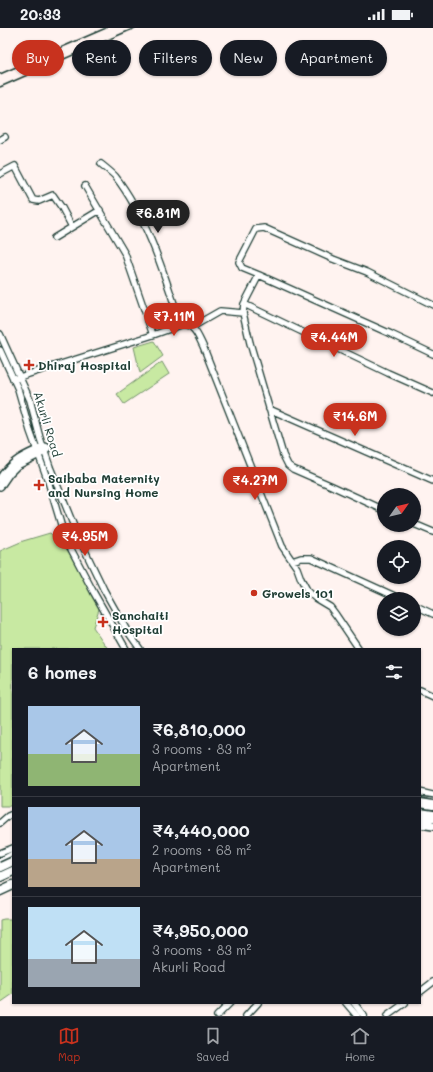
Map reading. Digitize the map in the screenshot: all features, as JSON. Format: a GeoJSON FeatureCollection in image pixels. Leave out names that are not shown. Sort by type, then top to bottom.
{"type":"FeatureCollection","features":[{"type":"Feature","properties":{"kind":"highway"},"geometry":{"type":"LineString","coordinates":[[421,802],[433,799]]}},
{"type":"Feature","properties":{"kind":"highway"},"geometry":{"type":"LineString","coordinates":[[421,802],[433,805]]}},
{"type":"Feature","properties":{"kind":"highway"},"geometry":{"type":"LineString","coordinates":[[421,813],[433,815]]}},
{"type":"Feature","properties":{"kind":"highway"},"geometry":{"type":"LineString","coordinates":[[421,820],[433,818]]}},
{"type":"Feature","properties":{"kind":"highway"},"geometry":{"type":"LineString","coordinates":[[0,867],[12,861]]}},
{"type":"Feature","properties":{"kind":"highway"},"geometry":{"type":"LineString","coordinates":[[0,877],[12,871]]}},
{"type":"Feature","properties":{"kind":"highway"},"geometry":{"type":"LineString","coordinates":[[0,881],[2,891],[12,886]]}},
{"type":"Feature","properties":{"kind":"main road"},"geometry":{"type":"LineString","coordinates":[[0,486],[6,470],[17,460],[41,451]]}},
{"type":"Feature","properties":{"kind":"main road"},"geometry":{"type":"LineString","coordinates":[[421,793],[433,796]]}},
{"type":"Feature","properties":{"kind":"main road"},"geometry":{"type":"LineString","coordinates":[[421,824],[433,826]]}},
{"type":"Feature","properties":{"kind":"street"},"geometry":{"type":"LineString","coordinates":[[101,164],[114,175],[132,202],[149,235],[167,280],[181,325]]}},
{"type":"Feature","properties":{"kind":"street"},"geometry":{"type":"LineString","coordinates":[[0,174],[15,166],[33,200],[39,201],[53,195],[72,227]]}},
{"type":"Feature","properties":{"kind":"street"},"geometry":{"type":"LineString","coordinates":[[85,186],[125,254],[153,335]]}},
{"type":"Feature","properties":{"kind":"street"},"geometry":{"type":"LineString","coordinates":[[54,238],[100,210]]}},
{"type":"Feature","properties":{"kind":"street"},"geometry":{"type":"LineString","coordinates":[[433,305],[367,272],[333,259],[264,228],[256,229],[239,262],[242,268],[433,354]]}},
{"type":"Feature","properties":{"kind":"street"},"geometry":{"type":"LineString","coordinates":[[259,275],[244,304],[243,313],[269,409],[288,464],[293,469],[377,507]]}},
{"type":"Feature","properties":{"kind":"street"},"geometry":{"type":"LineString","coordinates":[[244,304],[433,393]]}},
{"type":"Feature","properties":{"kind":"street"},"geometry":{"type":"LineString","coordinates":[[192,327],[220,311],[243,313]]}},
{"type":"Feature","properties":{"kind":"street"},"geometry":{"type":"LineString","coordinates":[[13,379],[181,325],[186,324],[192,327],[197,333],[203,346],[282,546],[297,568],[307,590],[333,611],[358,648]]}},
{"type":"Feature","properties":{"kind":"street","name":"Akurli Road"},"geometry":{"type":"LineString","coordinates":[[0,334],[30,400],[48,481],[63,531],[94,593],[125,648]]}},
{"type":"Feature","properties":{"kind":"street","name":"Akurli Road"},"geometry":{"type":"LineString","coordinates":[[0,350],[18,389],[41,451],[50,467],[80,540],[104,590],[126,629],[139,648]]}},
{"type":"Feature","properties":{"kind":"street"},"geometry":{"type":"LineString","coordinates":[[269,409],[433,481]]}},
{"type":"Feature","properties":{"kind":"street"},"geometry":{"type":"LineString","coordinates":[[421,527],[433,532]]}},
{"type":"Feature","properties":{"kind":"street"},"geometry":{"type":"LineString","coordinates":[[292,561],[301,558],[310,558],[385,592]]}},
{"type":"Feature","properties":{"kind":"street"},"geometry":{"type":"LineString","coordinates":[[421,608],[433,614]]}},
{"type":"Feature","properties":{"kind":"street"},"geometry":{"type":"LineString","coordinates":[[421,690],[433,696]]}},
{"type":"Feature","properties":{"kind":"street"},"geometry":{"type":"LineString","coordinates":[[0,823],[12,814]]}},
{"type":"Feature","properties":{"kind":"street"},"geometry":{"type":"LineString","coordinates":[[0,853],[12,848]]}},
{"type":"Feature","properties":{"kind":"street"},"geometry":{"type":"LineString","coordinates":[[0,861],[12,855]]}},
{"type":"Feature","properties":{"kind":"street"},"geometry":{"type":"LineString","coordinates":[[421,991],[433,982]]}},
{"type":"Feature","properties":{"kind":"street"},"geometry":{"type":"LineString","coordinates":[[216,1016],[229,1004]]}},
{"type":"Feature","properties":{"kind":"street"},"geometry":{"type":"LineString","coordinates":[[246,1016],[257,1004]]}},
{"type":"Feature","properties":{"kind":"street"},"geometry":{"type":"LineString","coordinates":[[347,1004],[357,1016]]}},
{"type":"Feature","properties":{"kind":"street"},"geometry":{"type":"LineString","coordinates":[[355,1004],[364,1016]]}},
{"type":"Feature","properties":{"kind":"street"},"geometry":{"type":"LineString","coordinates":[[387,1016],[404,1004]]}},
{"type":"Feature","properties":{"kind":"green space"},"geometry":{"type":"Polygon","coordinates":[[[154,341],[163,356],[140,373],[134,347],[154,341]]]}},
{"type":"Feature","properties":{"kind":"green space"},"geometry":{"type":"Polygon","coordinates":[[[162,362],[169,374],[124,404],[117,394],[162,362]]]}},
{"type":"Feature","properties":{"kind":"green space"},"geometry":{"type":"Polygon","coordinates":[[[50,533],[68,551],[100,606],[93,627],[107,648],[12,648],[12,806],[0,806],[0,551],[23,541],[50,533]]]}},
{"type":"Feature","properties":{"kind":"green space"},"geometry":{"type":"Polygon","coordinates":[[[12,919],[12,995],[0,1003],[0,920],[12,919]]]}},
{"type":"Feature","properties":{"kind":"railway"},"geometry":{"type":"LineString","coordinates":[[0,74],[106,28]]}},
{"type":"Feature","properties":{"kind":"railway"},"geometry":{"type":"LineString","coordinates":[[0,87],[135,28]]}},
{"type":"Feature","properties":{"kind":"railway"},"geometry":{"type":"LineString","coordinates":[[421,796],[433,798]]}},
{"type":"Feature","properties":{"kind":"railway"},"geometry":{"type":"LineString","coordinates":[[0,862],[12,856]]}},
{"type":"Feature","properties":{"kind":"place","name":"Dhiraj Hospital"},"geometry":{"type":"Point","coordinates":[29,365]}},
{"type":"Feature","properties":{"kind":"place","name":"Saibaba Maternity and Nursing Home"},"geometry":{"type":"Point","coordinates":[39,485]}},
{"type":"Feature","properties":{"kind":"place","name":"Growels 101"},"geometry":{"type":"Point","coordinates":[254,593]}},
{"type":"Feature","properties":{"kind":"place","name":"Sanchaiti Hospital"},"geometry":{"type":"Point","coordinates":[103,622]}}]}
